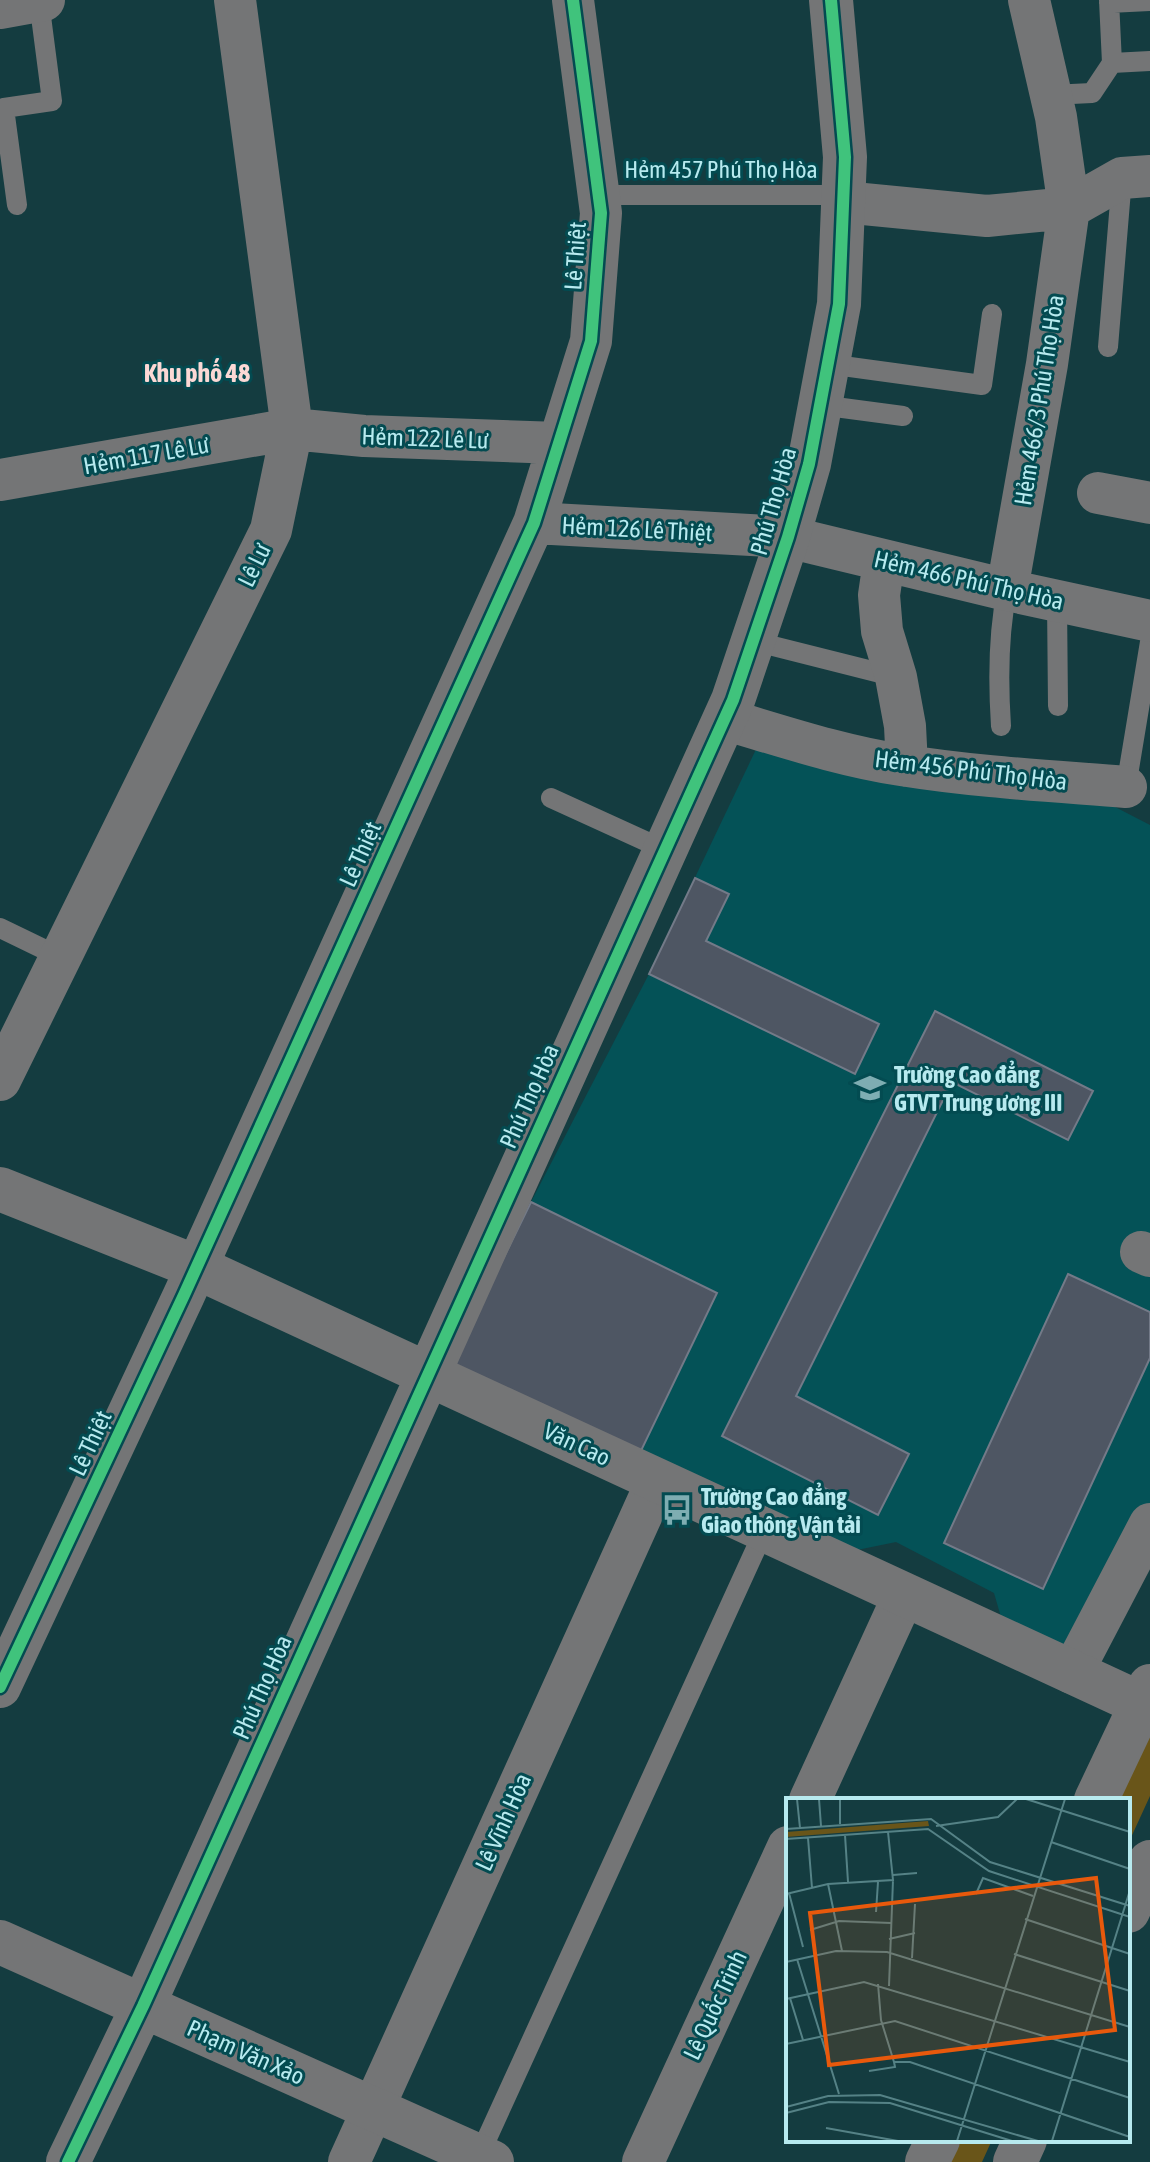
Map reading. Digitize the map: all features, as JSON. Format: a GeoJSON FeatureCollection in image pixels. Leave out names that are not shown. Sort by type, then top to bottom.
{"type":"FeatureCollection","features":[{"type":"Feature","properties":{"kind":"street"},"geometry":{"type":"LineString","coordinates":[[0,8],[41,0]]}},
{"type":"Feature","properties":{"kind":"street","name":"Lê Lư"},"geometry":{"type":"LineString","coordinates":[[0,1080],[271,530],[292,429],[235,0]]}},
{"type":"Feature","properties":{"kind":"street","name":"Lê Thiệt"},"geometry":{"type":"LineString","coordinates":[[0,1687],[196,1267],[534,523],[591,341],[601,213],[573,0]]}},
{"type":"Feature","properties":{"kind":"street","name":"Phú Thọ Hòa"},"geometry":{"type":"LineString","coordinates":[[68,2162],[143,2006],[733,700],[809,464],[839,304],[845,157],[831,0]]}},
{"type":"Feature","properties":{"kind":"street","name":"Hẻm 466/3 Phú Thọ Hòa"},"geometry":{"type":"LineString","coordinates":[[1007,590],[1047,364],[1069,208],[1051,95],[1029,0]]}},
{"type":"Feature","properties":{"kind":"street"},"geometry":{"type":"LineString","coordinates":[[843,198],[987,216],[1069,208],[1136,177]]}},
{"type":"Feature","properties":{"kind":"street","name":"Hẻm 122 Lê Lư"},"geometry":{"type":"LineString","coordinates":[[292,429],[364,436],[559,443]]}},
{"type":"Feature","properties":{"kind":"street","name":"Hẻm 117 Lê Lư"},"geometry":{"type":"LineString","coordinates":[[0,480],[292,429]]}},
{"type":"Feature","properties":{"kind":"street"},"geometry":{"type":"LineString","coordinates":[[1098,493],[1150,503]]}},
{"type":"Feature","properties":{"kind":"street","name":"Hẻm 126 Lê Thiệt"},"geometry":{"type":"LineString","coordinates":[[534,523],[788,537]]}},
{"type":"Feature","properties":{"kind":"street","name":"Hẻm 466 Phú Thọ Hòa"},"geometry":{"type":"LineString","coordinates":[[788,537],[1150,621]]}},
{"type":"Feature","properties":{"kind":"street"},"geometry":{"type":"LineString","coordinates":[[884,561],[879,595],[882,631],[896,677],[905,726],[907,766]]}},
{"type":"Feature","properties":{"kind":"street","name":"Hẻm 456 Phú Thọ Hòa"},"geometry":{"type":"LineString","coordinates":[[724,719],[819,747],[907,766],[952,773],[1126,787]]}},
{"type":"Feature","properties":{"kind":"street","name":"Văn Cao"},"geometry":{"type":"LineString","coordinates":[[0,1189],[196,1267],[1072,1673],[1147,1700]]}},
{"type":"Feature","properties":{"kind":"street","name":"Lê Vĩnh Hòa"},"geometry":{"type":"LineString","coordinates":[[349,2162],[657,1481]]}},
{"type":"Feature","properties":{"kind":"street"},"geometry":{"type":"LineString","coordinates":[[1072,1673],[1150,1524]]}},
{"type":"Feature","properties":{"kind":"street"},"geometry":{"type":"LineString","coordinates":[[811,1798],[898,1608],[907,1597]]}},
{"type":"Feature","properties":{"kind":"street"},"geometry":{"type":"LineString","coordinates":[[1097,1798],[1147,1700]]}},
{"type":"Feature","properties":{"kind":"street","name":"Lê Quốc Trinh"},"geometry":{"type":"LineString","coordinates":[[643,2162],[786,1851]]}},
{"type":"Feature","properties":{"kind":"street"},"geometry":{"type":"LineString","coordinates":[[1130,1907],[1150,1862]]}},
{"type":"Feature","properties":{"kind":"street","name":"Phạm Văn Xảo"},"geometry":{"type":"LineString","coordinates":[[0,1942],[482,2160]]}},
{"type":"Feature","properties":{"kind":"street"},"geometry":{"type":"LineString","coordinates":[[927,2162],[937,2142]]}},
{"type":"Feature","properties":{"kind":"street"},"geometry":{"type":"LineString","coordinates":[[1015,2162],[1024,2142]]}},
{"type":"Feature","properties":{"kind":"lane"},"geometry":{"type":"LineString","coordinates":[[17,205],[4,108],[52,101],[41,0]]}},
{"type":"Feature","properties":{"kind":"lane"},"geometry":{"type":"LineString","coordinates":[[1051,95],[1092,93],[1112,63],[1109,2],[1150,1]]}},
{"type":"Feature","properties":{"kind":"lane"},"geometry":{"type":"LineString","coordinates":[[1112,63],[1150,61]]}},
{"type":"Feature","properties":{"kind":"lane"},"geometry":{"type":"LineString","coordinates":[[1108,347],[1136,177]]}},
{"type":"Feature","properties":{"kind":"lane","name":"Hẻm 457 Phú Thọ Hòa"},"geometry":{"type":"LineString","coordinates":[[598,195],[843,198]]}},
{"type":"Feature","properties":{"kind":"lane"},"geometry":{"type":"LineString","coordinates":[[824,384],[982,385],[992,314]]}},
{"type":"Feature","properties":{"kind":"lane"},"geometry":{"type":"LineString","coordinates":[[824,384],[903,416]]}},
{"type":"Feature","properties":{"kind":"lane"},"geometry":{"type":"LineString","coordinates":[[1001,726],[998,679],[1007,590]]}},
{"type":"Feature","properties":{"kind":"lane"},"geometry":{"type":"LineString","coordinates":[[1057,601],[1058,706]]}},
{"type":"Feature","properties":{"kind":"lane"},"geometry":{"type":"LineString","coordinates":[[753,641],[896,677]]}},
{"type":"Feature","properties":{"kind":"lane"},"geometry":{"type":"LineString","coordinates":[[1126,787],[1150,642]]}},
{"type":"Feature","properties":{"kind":"lane"},"geometry":{"type":"LineString","coordinates":[[551,798],[665,850]]}},
{"type":"Feature","properties":{"kind":"lane"},"geometry":{"type":"LineString","coordinates":[[0,928],[60,957]]}},
{"type":"Feature","properties":{"kind":"lane"},"geometry":{"type":"LineString","coordinates":[[482,2160],[764,1531]]}},
{"type":"Feature","properties":{"kind":"shaded area","name":"Trường Cao đẳng GTVT Trung ương III"},"geometry":{"type":"Polygon","coordinates":[[[760,741],[1090,794],[1150,825],[1150,1561],[1097,1663],[1003,1624],[994,1593],[896,1542],[857,1550],[451,1365],[649,974],[760,741]]]}},
{"type":"Feature","properties":{"kind":"shaded area"},"geometry":{"type":"Polygon","coordinates":[[[1150,1733],[1150,1796],[1130,1840],[1130,1798],[1118,1798],[1150,1733]]]}},
{"type":"Feature","properties":{"kind":"shaded area"},"geometry":{"type":"Polygon","coordinates":[[[955,2142],[991,2142],[982,2162],[946,2162],[955,2142]]]}},
{"type":"Feature","properties":{"kind":"building"},"geometry":{"type":"Polygon","coordinates":[[[695,878],[729,894],[706,941],[879,1024],[855,1074],[649,974],[695,878]]]}},
{"type":"Feature","properties":{"kind":"building"},"geometry":{"type":"Polygon","coordinates":[[[935,1011],[1093,1091],[1068,1140],[952,1082],[796,1396],[909,1454],[878,1515],[722,1436],[935,1011]]]}},
{"type":"Feature","properties":{"kind":"building"},"geometry":{"type":"Polygon","coordinates":[[[531,1202],[717,1293],[638,1457],[451,1365],[531,1202]]]}},
{"type":"Feature","properties":{"kind":"building"},"geometry":{"type":"Polygon","coordinates":[[[1068,1274],[1150,1312],[1150,1358],[1043,1589],[944,1543],[1068,1274]]]}},
{"type":"Feature","properties":{"kind":"cycle path"},"geometry":{"type":"LineString","coordinates":[[0,1687],[184,1295],[534,523],[591,341],[601,213],[573,0]]}},
{"type":"Feature","properties":{"kind":"cycle path"},"geometry":{"type":"LineString","coordinates":[[68,2162],[143,2006],[733,700],[809,464],[839,304],[845,157],[831,0]]}},
{"type":"Feature","properties":{"kind":"place","name":"Trường Cao đẳng GTVT Trung ương III"},"geometry":{"type":"Point","coordinates":[870,1088]}},
{"type":"Feature","properties":{"kind":"place","name":"Trường Cao đẳng Giao thông Vận tải"},"geometry":{"type":"Point","coordinates":[677,1510]}},
{"type":"Feature","properties":{"kind":"district","name":"Khu phố 48"},"geometry":{"type":"Point","coordinates":[197,373]}}]}
